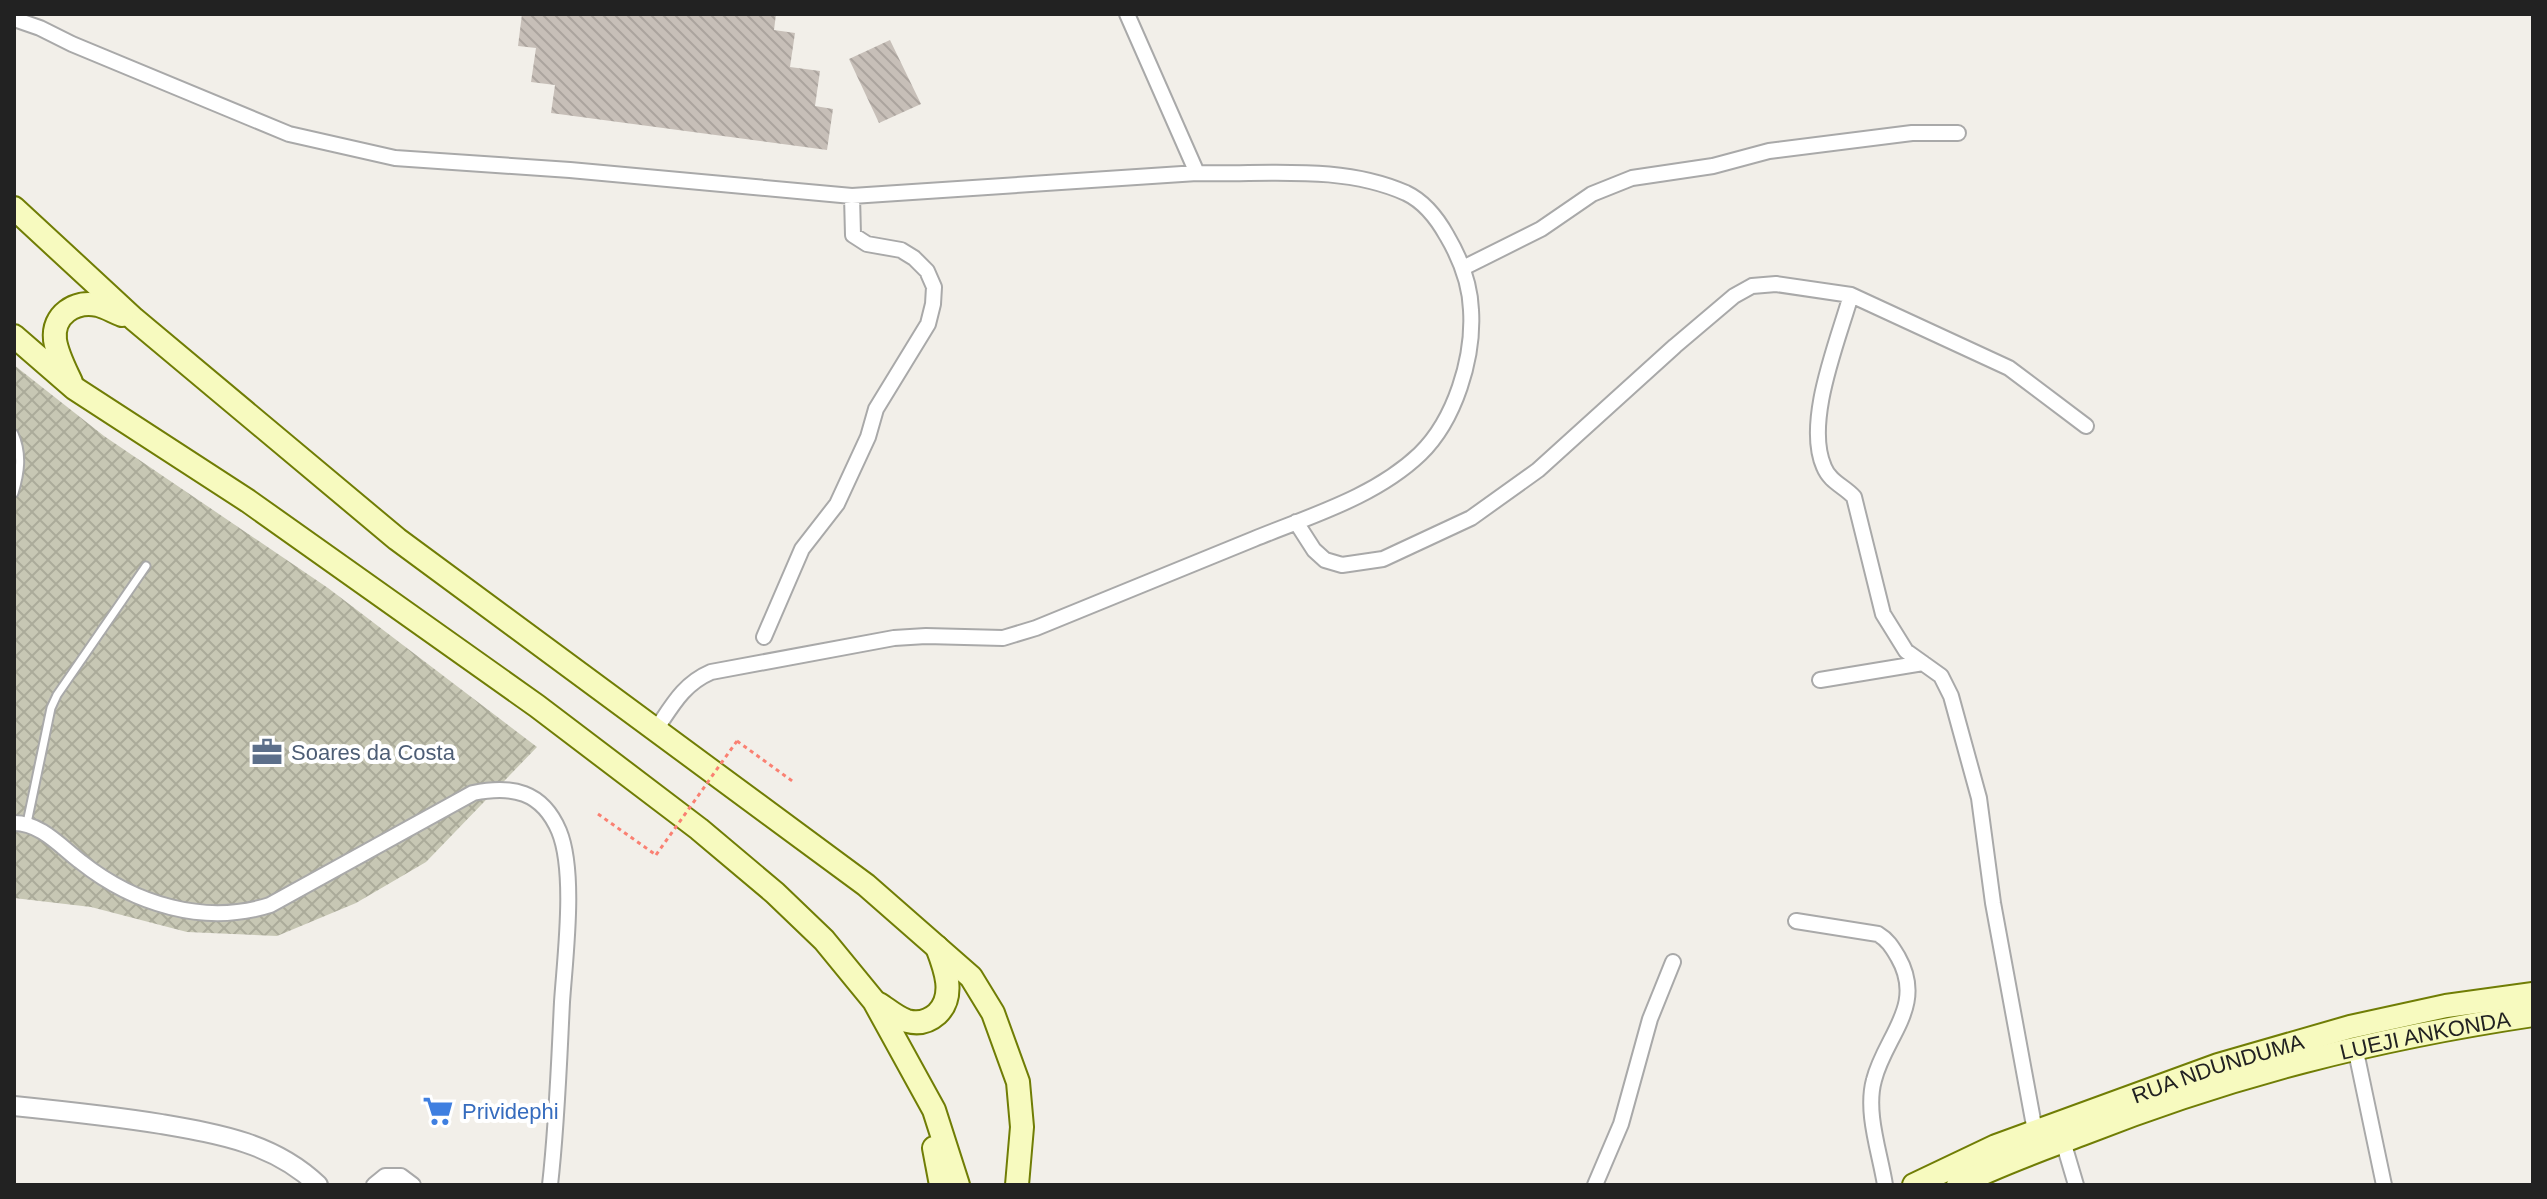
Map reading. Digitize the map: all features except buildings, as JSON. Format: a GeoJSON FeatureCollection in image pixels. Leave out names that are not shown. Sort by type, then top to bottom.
{"type":"FeatureCollection","features":[{"type":"Feature","properties":{"kind":"main road"},"geometry":{"type":"LineString","coordinates":[[14,208],[134,319],[397,539],[866,885],[971,977],[993,1013],[1018,1082],[1022,1127],[1017,1185]]}},
{"type":"Feature","properties":{"kind":"main road"},"geometry":{"type":"LineString","coordinates":[[74,388],[54,337],[61,316],[70,308],[97,305],[134,319]]}},
{"type":"Feature","properties":{"kind":"main road"},"geometry":{"type":"LineString","coordinates":[[14,336],[74,388],[248,501],[537,706],[699,829],[775,893],[814,931],[874,1001],[934,1110],[958,1185]]}},
{"type":"Feature","properties":{"kind":"main road"},"geometry":{"type":"LineString","coordinates":[[874,1001],[903,1020],[918,1023],[932,1018],[942,1009],[948,990],[937,946]]}},
{"type":"Feature","properties":{"kind":"main road","name":"RUA NDUNDUMA"},"geometry":{"type":"LineString","coordinates":[[1914,1185],[1996,1146],[2218,1065],[2350,1027],[2446,1006],[2533,994]]}},
{"type":"Feature","properties":{"kind":"main road","name":"LUEJI ANKONDA"},"geometry":{"type":"LineString","coordinates":[[1958,1185],[2159,1104],[2224,1083],[2355,1047],[2533,1015]]}},
{"type":"Feature","properties":{"kind":"main road"},"geometry":{"type":"LineString","coordinates":[[891,1030],[925,1117],[936,1153],[941,1185]]}},
{"type":"Feature","properties":{"kind":"street"},"geometry":{"type":"LineString","coordinates":[[1127,14],[1197,173]]}},
{"type":"Feature","properties":{"kind":"street"},"geometry":{"type":"LineString","coordinates":[[14,19],[289,134],[395,158],[570,170],[852,196],[1197,173],[1338,175],[1381,183],[1409,195],[1436,216],[1463,268],[1472,308],[1470,339],[1454,402],[1438,431],[1420,454],[1394,474],[1355,497],[1296,522],[1036,628],[1003,638],[894,638],[711,672],[695,679],[682,691],[655,731]]}},
{"type":"Feature","properties":{"kind":"street"},"geometry":{"type":"LineString","coordinates":[[1463,268],[1541,229],[1592,194],[1632,178],[1713,166],[1769,151],[1912,133],[1958,133]]}},
{"type":"Feature","properties":{"kind":"street"},"geometry":{"type":"LineString","coordinates":[[764,637],[802,549],[837,504],[868,437],[876,409],[928,324],[933,304],[934,287],[927,271],[914,258],[901,250],[867,244],[853,235],[852,196]]}},
{"type":"Feature","properties":{"kind":"street"},"geometry":{"type":"LineString","coordinates":[[1296,522],[1314,550],[1325,560],[1342,565],[1383,559],[1471,518],[1512,490],[1734,296],[1752,286],[1776,284],[1851,295],[2009,368],[2086,426]]}},
{"type":"Feature","properties":{"kind":"street"},"geometry":{"type":"LineString","coordinates":[[1851,295],[1818,413],[1818,443],[1823,466],[1833,482],[1845,487],[1854,497],[1883,614],[1906,651],[1941,676],[1951,696],[1979,798],[1993,903],[2035,1131]]}},
{"type":"Feature","properties":{"kind":"street"},"geometry":{"type":"LineString","coordinates":[[1820,680],[1923,663]]}},
{"type":"Feature","properties":{"kind":"street"},"geometry":{"type":"LineString","coordinates":[[21,823],[50,837],[110,884],[136,896],[178,909],[224,915],[270,905],[473,793],[504,788],[521,792],[538,802],[549,812],[559,830],[564,849],[568,920],[550,1185]]}},
{"type":"Feature","properties":{"kind":"street"},"geometry":{"type":"LineString","coordinates":[[1796,921],[1878,934],[1888,940],[1903,967],[1907,983],[1907,1009],[1873,1080],[1872,1106],[1885,1185]]}},
{"type":"Feature","properties":{"kind":"street"},"geometry":{"type":"LineString","coordinates":[[1595,1185],[1621,1124],[1650,1019],[1673,962]]}},
{"type":"Feature","properties":{"kind":"street"},"geometry":{"type":"LineString","coordinates":[[2355,1047],[2384,1185]]}},
{"type":"Feature","properties":{"kind":"street"},"geometry":{"type":"LineString","coordinates":[[14,1106],[100,1115],[242,1140],[290,1162],[318,1185]]}},
{"type":"Feature","properties":{"kind":"street"},"geometry":{"type":"LineString","coordinates":[[2063,1141],[2076,1185]]}},
{"type":"Feature","properties":{"kind":"street"},"geometry":{"type":"LineString","coordinates":[[374,1185],[385,1176],[401,1176],[413,1185]]}},
{"type":"Feature","properties":{"kind":"lane"},"geometry":{"type":"LineString","coordinates":[[14,434],[21,464],[14,493]]}},
{"type":"Feature","properties":{"kind":"lane"},"geometry":{"type":"LineString","coordinates":[[21,823],[57,695],[146,566]]}},
{"type":"Feature","properties":{"kind":"path"},"geometry":{"type":"LineString","coordinates":[[598,814],[656,855],[737,741],[795,783]]}},
{"type":"Feature","properties":{"kind":"shaded area"},"geometry":{"type":"Polygon","coordinates":[[[14,365],[104,436],[328,588],[537,747],[426,862],[356,903],[277,936],[187,932],[91,907],[14,898],[14,365]]]}},
{"type":"Feature","properties":{"kind":"place","name":"Soares da Costa"},"geometry":{"type":"Point","coordinates":[267,752]}},
{"type":"Feature","properties":{"kind":"place","name":"Prividephi"},"geometry":{"type":"Point","coordinates":[438,1111]}}]}
